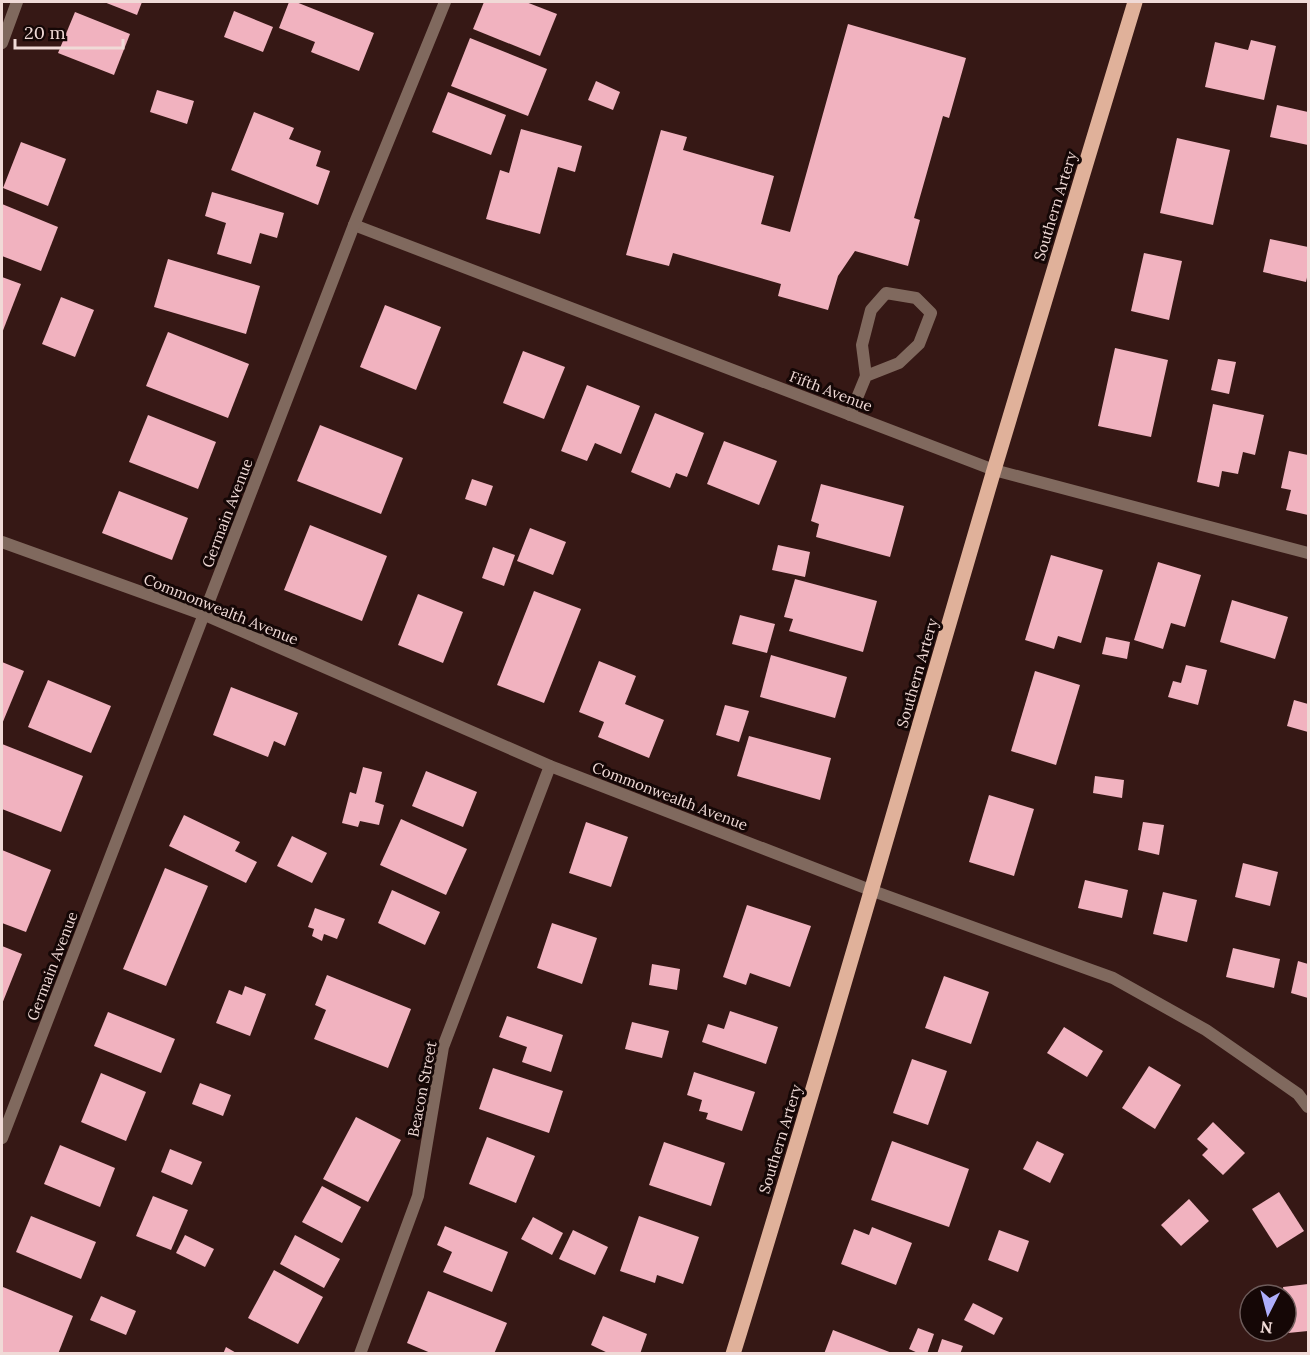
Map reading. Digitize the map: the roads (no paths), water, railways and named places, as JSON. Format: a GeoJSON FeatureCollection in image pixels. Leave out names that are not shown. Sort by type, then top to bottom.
{"type":"FeatureCollection","features":[{"type":"Feature","properties":{"kind":"main road","name":"Southern Artery"},"geometry":{"type":"LineString","coordinates":[[733,1353],[873,891],[994,470],[1135,2]]}},
{"type":"Feature","properties":{"kind":"street"},"geometry":{"type":"LineString","coordinates":[[2,43],[17,2]]}},
{"type":"Feature","properties":{"kind":"street","name":"Germain Avenue"},"geometry":{"type":"LineString","coordinates":[[2,1138],[354,225],[445,2]]}},
{"type":"Feature","properties":{"kind":"street","name":"Fifth Avenue"},"geometry":{"type":"LineString","coordinates":[[354,225],[994,470],[1308,553]]}},
{"type":"Feature","properties":{"kind":"street"},"geometry":{"type":"LineString","coordinates":[[850,415],[866,376],[862,345],[872,310],[886,294],[916,298],[931,313],[919,344],[899,363],[866,376]]}},
{"type":"Feature","properties":{"kind":"street","name":"Commonwealth Avenue"},"geometry":{"type":"LineString","coordinates":[[2,542],[204,615],[550,766],[873,891],[1113,978],[1206,1030],[1299,1094],[1308,1107]]}},
{"type":"Feature","properties":{"kind":"street","name":"Beacon Street"},"geometry":{"type":"LineString","coordinates":[[360,1353],[418,1196],[443,1047],[550,766]]}}]}
